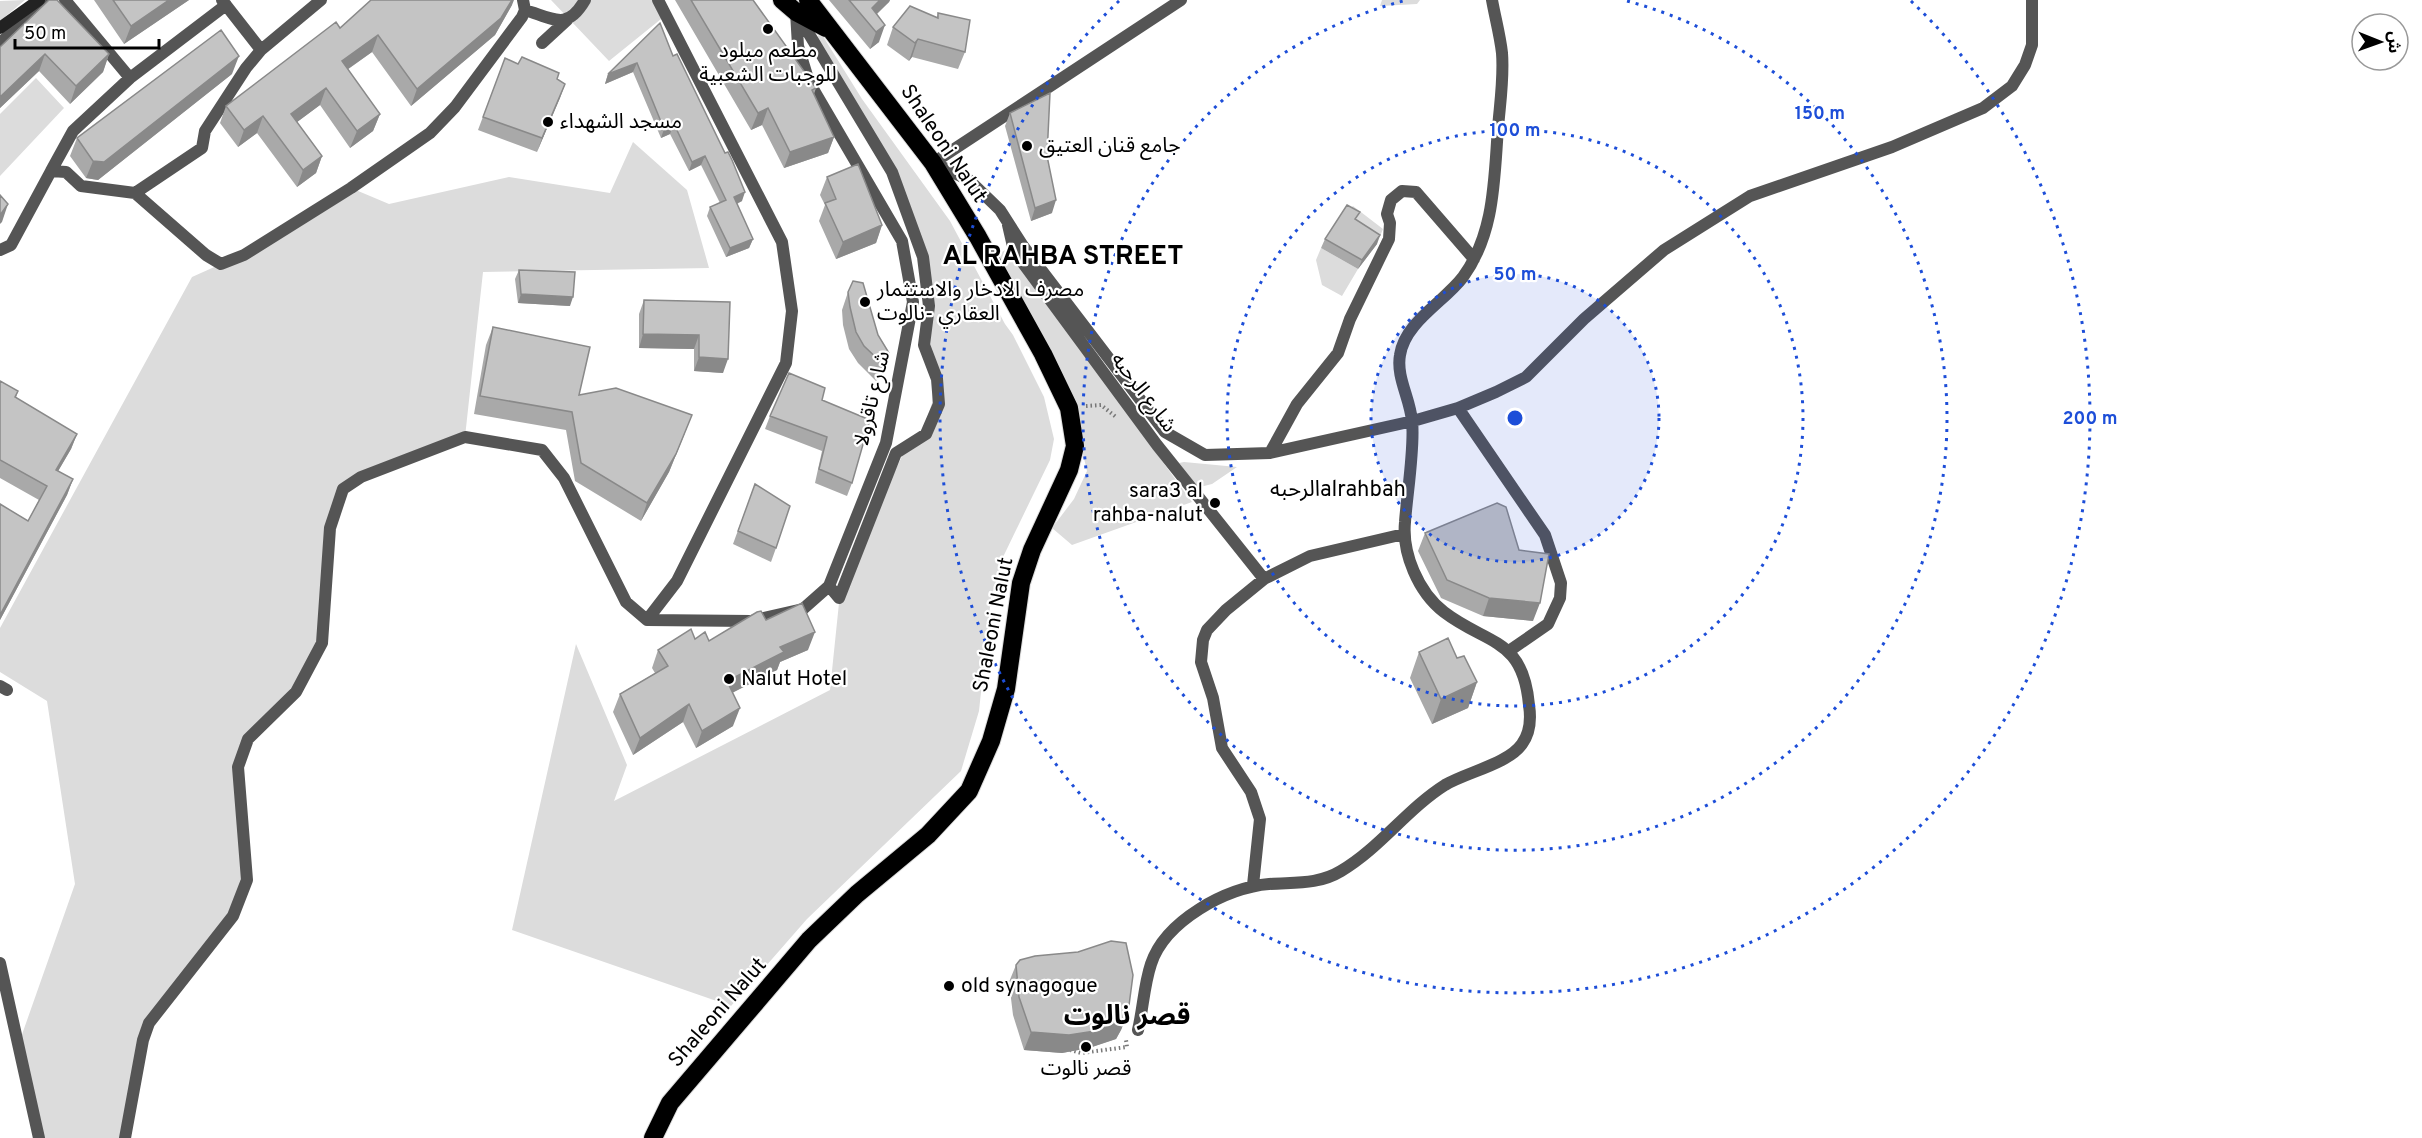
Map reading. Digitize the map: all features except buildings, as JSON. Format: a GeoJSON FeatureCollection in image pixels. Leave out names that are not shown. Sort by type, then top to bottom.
{"type":"FeatureCollection","features":[{"type":"Feature","properties":{"kind":"highway"},"geometry":{"type":"LineString","coordinates":[[782,0],[802,6]]}},
{"type":"Feature","properties":{"kind":"highway","name":"Shaleoni Nalut"},"geometry":{"type":"LineString","coordinates":[[653,1138],[670,1103],[809,940],[857,894],[928,835],[969,791],[991,741],[1006,689],[1022,583],[1032,550],[1069,470],[1075,446],[1069,408],[1043,354],[933,163],[833,31],[802,6]]}},
{"type":"Feature","properties":{"kind":"main road"},"geometry":{"type":"LineString","coordinates":[[0,28],[39,0]]}},
{"type":"Feature","properties":{"kind":"street"},"geometry":{"type":"LineString","coordinates":[[0,43],[50,0]]}},
{"type":"Feature","properties":{"kind":"street"},"geometry":{"type":"LineString","coordinates":[[65,0],[130,78]]}},
{"type":"Feature","properties":{"kind":"street"},"geometry":{"type":"LineString","coordinates":[[135,193],[202,148],[205,131],[261,50],[321,0]]}},
{"type":"Feature","properties":{"kind":"street"},"geometry":{"type":"LineString","coordinates":[[542,43],[578,13],[585,0]]}},
{"type":"Feature","properties":{"kind":"street"},"geometry":{"type":"LineString","coordinates":[[125,1138],[143,1040],[149,1023],[233,916],[247,880],[238,767],[248,739],[296,692],[322,643],[330,528],[343,489],[361,477],[465,437],[542,450],[564,478],[626,602],[647,620],[677,581],[786,363],[792,311],[782,242],[658,0]]}},
{"type":"Feature","properties":{"kind":"street"},"geometry":{"type":"LineString","coordinates":[[933,163],[1181,0]]}},
{"type":"Feature","properties":{"kind":"street"},"geometry":{"type":"LineString","coordinates":[[1138,1030],[1151,964],[1158,949],[1200,907],[1253,885],[1318,881],[1340,873],[1430,795],[1470,772],[1509,756],[1522,745],[1528,732],[1530,714],[1528,687],[1521,668],[1509,651],[1490,637],[1443,612],[1427,594],[1409,557],[1404,534],[1413,421],[1399,372],[1399,356],[1403,342],[1462,277],[1474,259],[1491,211],[1502,54],[1492,0]]}},
{"type":"Feature","properties":{"kind":"street"},"geometry":{"type":"LineString","coordinates":[[933,163],[969,180],[1008,220],[1023,246],[1166,432],[1205,455],[1270,453],[1413,421],[1458,408],[1526,377],[1584,319],[1664,250],[1750,196],[1892,147],[1983,108],[2012,86],[2025,65],[2032,45],[2032,0]]}},
{"type":"Feature","properties":{"kind":"street"},"geometry":{"type":"LineString","coordinates":[[1,250],[11,245],[74,131],[130,78],[224,2],[261,50]]}},
{"type":"Feature","properties":{"kind":"street"},"geometry":{"type":"LineString","coordinates":[[51,171],[66,172],[81,186],[135,193],[206,255],[221,264],[244,255],[351,188],[430,133],[455,107],[517,25],[524,5],[555,20],[567,20]]}},
{"type":"Feature","properties":{"kind":"street"},"geometry":{"type":"LineString","coordinates":[[802,6],[892,172],[923,257],[929,306],[924,345],[937,379],[939,404],[926,434],[896,453],[839,598],[829,586]]}},
{"type":"Feature","properties":{"kind":"street","name":"شارع تاقرولا"},"geometry":{"type":"LineString","coordinates":[[647,620],[751,621],[803,609],[829,586],[886,443],[913,302],[902,241],[809,81],[798,46],[802,6]]}},
{"type":"Feature","properties":{"kind":"street"},"geometry":{"type":"LineString","coordinates":[[1270,453],[1297,404],[1338,353],[1350,319],[1389,240],[1388,207],[1395,194],[1409,190],[1416,192],[1474,259]]}},
{"type":"Feature","properties":{"kind":"street","name":"شارع الرحبه"},"geometry":{"type":"LineString","coordinates":[[1008,220],[1014,251],[1157,445],[1264,579]]}},
{"type":"Feature","properties":{"kind":"street"},"geometry":{"type":"LineString","coordinates":[[1458,408],[1545,535],[1561,583],[1560,598],[1548,624],[1509,651]]}},
{"type":"Feature","properties":{"kind":"street"},"geometry":{"type":"LineString","coordinates":[[1253,885],[1260,819],[1251,792],[1222,748],[1201,651],[1207,630],[1242,596],[1264,579],[1310,556],[1404,534]]}},
{"type":"Feature","properties":{"kind":"street"},"geometry":{"type":"LineString","coordinates":[[0,963],[39,1138]]}},
{"type":"Feature","properties":{"kind":"path"},"geometry":{"type":"LineString","coordinates":[[1070,1050],[1081,1053],[1127,1047],[1126,1040],[1138,1030]]}},
{"type":"Feature","properties":{"kind":"shaded area"},"geometry":{"type":"Polygon","coordinates":[[[25,0],[0,21],[0,1],[25,0]]]}},
{"type":"Feature","properties":{"kind":"shaded area"},"geometry":{"type":"Polygon","coordinates":[[[551,0],[659,0],[666,15],[609,61],[551,0]]]}},
{"type":"Feature","properties":{"kind":"shaded area"},"geometry":{"type":"Polygon","coordinates":[[[1382,0],[1420,0],[1417,4],[1380,6],[1382,0]]]}},
{"type":"Feature","properties":{"kind":"shaded area"},"geometry":{"type":"Polygon","coordinates":[[[821,33],[862,99],[950,221],[1013,335],[1044,397],[1054,439],[1050,460],[1004,555],[991,598],[979,711],[961,771],[807,919],[731,1006],[512,930],[576,644],[627,765],[614,801],[830,690],[839,603],[904,452],[924,428],[932,403],[933,382],[918,255],[892,172],[814,40],[821,33]]]}},
{"type":"Feature","properties":{"kind":"shaded area"},"geometry":{"type":"Polygon","coordinates":[[[36,78],[64,108],[0,176],[0,114],[36,78]]]}},
{"type":"Feature","properties":{"kind":"shaded area"},"geometry":{"type":"Polygon","coordinates":[[[633,142],[687,190],[709,268],[483,272],[465,437],[343,489],[330,528],[322,643],[296,692],[248,739],[238,767],[247,880],[233,916],[149,1023],[125,1138],[39,1138],[19,1043],[75,884],[47,701],[0,672],[0,628],[192,277],[221,264],[351,188],[389,204],[509,177],[610,193],[633,142]]]}},
{"type":"Feature","properties":{"kind":"shaded area"},"geometry":{"type":"Polygon","coordinates":[[[1353,206],[1383,229],[1377,244],[1352,228],[1344,214],[1353,206]]]}},
{"type":"Feature","properties":{"kind":"shaded area"},"geometry":{"type":"Polygon","coordinates":[[[1321,248],[1358,269],[1342,296],[1322,285],[1316,260],[1321,248]]]}},
{"type":"Feature","properties":{"kind":"shaded area"},"geometry":{"type":"Polygon","coordinates":[[[1007,249],[1192,502],[1072,545],[1052,528],[1074,499],[1087,471],[1072,407],[993,257],[1007,249]]]}},
{"type":"Feature","properties":{"kind":"shaded area"},"geometry":{"type":"Polygon","coordinates":[[[1179,463],[1237,467],[1212,484],[1196,488],[1179,463]]]}},
{"type":"Feature","properties":{"kind":"place","name":"مطعم ميلود للوجبات الشعبية"},"geometry":{"type":"Point","coordinates":[768,29]}},
{"type":"Feature","properties":{"kind":"place","name":"مسجد الشهداء"},"geometry":{"type":"Point","coordinates":[548,122]}},
{"type":"Feature","properties":{"kind":"place","name":"جامع قنان العتيق"},"geometry":{"type":"Point","coordinates":[1027,146]}},
{"type":"Feature","properties":{"kind":"place","name":"مصرف الادخار والاستثمار العقاري -نالوت"},"geometry":{"type":"Point","coordinates":[865,302]}},
{"type":"Feature","properties":{"kind":"place","name":"sara3 al rahba-nalut"},"geometry":{"type":"Point","coordinates":[1215,503]}},
{"type":"Feature","properties":{"kind":"place","name":"Nalut Hotel"},"geometry":{"type":"Point","coordinates":[729,679]}},
{"type":"Feature","properties":{"kind":"place","name":"old synagogue"},"geometry":{"type":"Point","coordinates":[949,986]}},
{"type":"Feature","properties":{"kind":"place","name":"قصر نالوت"},"geometry":{"type":"Point","coordinates":[1086,1047]}},
{"type":"Feature","properties":{"kind":"district","name":"AL RAHBA STREET"},"geometry":{"type":"Point","coordinates":[1063,257]}},
{"type":"Feature","properties":{"kind":"district","name":"الرحبهalrahbah"},"geometry":{"type":"Point","coordinates":[1338,490]}},
{"type":"Feature","properties":{"kind":"district","name":"قصر نالوت"},"geometry":{"type":"Point","coordinates":[1127,1017]}}]}
